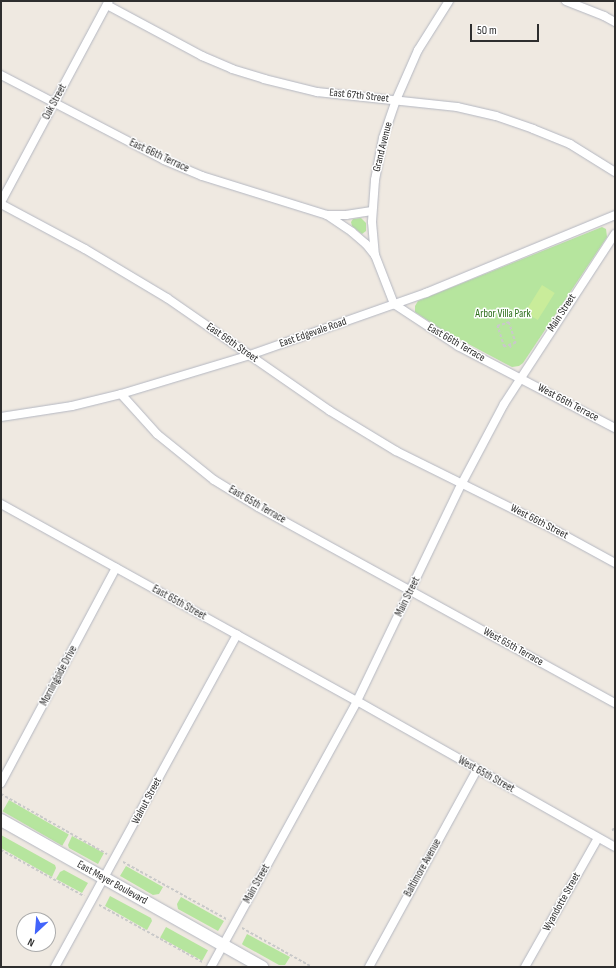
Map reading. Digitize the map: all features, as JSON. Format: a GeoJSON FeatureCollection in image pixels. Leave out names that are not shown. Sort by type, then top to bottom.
{"type":"FeatureCollection","features":[{"type":"Feature","properties":{"kind":"main road","name":"East Meyer Boulevard"},"geometry":{"type":"LineString","coordinates":[[1,820],[262,967]]}},
{"type":"Feature","properties":{"kind":"street","name":"Grand Avenue"},"geometry":{"type":"LineString","coordinates":[[394,304],[375,255],[372,211],[375,180],[383,138],[396,100],[418,50],[449,1]]}},
{"type":"Feature","properties":{"kind":"street"},"geometry":{"type":"LineString","coordinates":[[566,1],[615,22]]}},
{"type":"Feature","properties":{"kind":"street","name":"East 67th Street"},"geometry":{"type":"LineString","coordinates":[[108,3],[202,56],[232,69],[264,80],[317,92],[457,107],[496,116],[570,144],[615,172]]}},
{"type":"Feature","properties":{"kind":"street","name":"Oak Street"},"geometry":{"type":"LineString","coordinates":[[1,203],[108,3]]}},
{"type":"Feature","properties":{"kind":"street","name":"East 66th Terrace"},"geometry":{"type":"LineString","coordinates":[[1,75],[164,160],[202,176],[326,215],[352,232],[366,244],[375,255]]}},
{"type":"Feature","properties":{"kind":"street","name":"East 66th Street"},"geometry":{"type":"LineString","coordinates":[[1,203],[85,249],[168,298],[330,411],[396,451],[462,484]]}},
{"type":"Feature","properties":{"kind":"street","name":"East 66th Terrace"},"geometry":{"type":"LineString","coordinates":[[326,215],[346,215],[372,211]]}},
{"type":"Feature","properties":{"kind":"street","name":"East Edgevale Road"},"geometry":{"type":"LineString","coordinates":[[1,417],[72,406],[121,394],[250,355],[433,290],[615,215]]}},
{"type":"Feature","properties":{"kind":"street","name":"Main Street"},"geometry":{"type":"LineString","coordinates":[[210,966],[357,701],[462,484],[520,378],[615,234]]}},
{"type":"Feature","properties":{"kind":"street","name":"East 66th Terrace"},"geometry":{"type":"LineString","coordinates":[[394,304],[458,346],[520,378]]}},
{"type":"Feature","properties":{"kind":"street","name":"West 66th Terrace"},"geometry":{"type":"LineString","coordinates":[[520,378],[615,428]]}},
{"type":"Feature","properties":{"kind":"street","name":"East 65th Terrace"},"geometry":{"type":"LineString","coordinates":[[121,394],[157,434],[214,480],[258,507],[411,591]]}},
{"type":"Feature","properties":{"kind":"street","name":"West 66th Street"},"geometry":{"type":"LineString","coordinates":[[462,484],[551,528],[615,563]]}},
{"type":"Feature","properties":{"kind":"street","name":"East 65th Street"},"geometry":{"type":"LineString","coordinates":[[1,504],[357,701]]}},
{"type":"Feature","properties":{"kind":"street","name":"Morningside Drive"},"geometry":{"type":"LineString","coordinates":[[1,783],[116,568]]}},
{"type":"Feature","properties":{"kind":"street","name":"West 65th Terrace"},"geometry":{"type":"LineString","coordinates":[[411,591],[615,703]]}},
{"type":"Feature","properties":{"kind":"street","name":"Walnut Street"},"geometry":{"type":"LineString","coordinates":[[56,967],[237,635]]}},
{"type":"Feature","properties":{"kind":"street","name":"West 65th Street"},"geometry":{"type":"LineString","coordinates":[[357,701],[615,847]]}},
{"type":"Feature","properties":{"kind":"street","name":"Baltimore Avenue"},"geometry":{"type":"LineString","coordinates":[[369,967],[477,770]]}},
{"type":"Feature","properties":{"kind":"street","name":"Wyandotte Street"},"geometry":{"type":"LineString","coordinates":[[525,967],[598,838]]}},
{"type":"Feature","properties":{"kind":"path"},"geometry":{"type":"LineString","coordinates":[[509,322],[516,343],[510,345],[504,347],[497,326],[509,322]]}},
{"type":"Feature","properties":{"kind":"path"},"geometry":{"type":"LineString","coordinates":[[510,345],[512,350]]}},
{"type":"Feature","properties":{"kind":"path"},"geometry":{"type":"LineString","coordinates":[[1,794],[111,856]]}},
{"type":"Feature","properties":{"kind":"path"},"geometry":{"type":"LineString","coordinates":[[612,831],[615,826]]}},
{"type":"Feature","properties":{"kind":"path"},"geometry":{"type":"LineString","coordinates":[[1,850],[87,898]]}},
{"type":"Feature","properties":{"kind":"path"},"geometry":{"type":"LineString","coordinates":[[120,860],[232,922]]}},
{"type":"Feature","properties":{"kind":"path"},"geometry":{"type":"LineString","coordinates":[[97,903],[210,966]]}},
{"type":"Feature","properties":{"kind":"path"},"geometry":{"type":"LineString","coordinates":[[242,928],[312,967]]}},
{"type":"Feature","properties":{"kind":"green space"},"geometry":{"type":"Polygon","coordinates":[[[361,218],[366,223],[366,231],[362,234],[352,226],[351,222],[353,219],[361,218]]]}},
{"type":"Feature","properties":{"kind":"green space","name":"Arbor Villa Park"},"geometry":{"type":"Polygon","coordinates":[[[602,227],[606,229],[607,237],[523,363],[519,366],[512,367],[506,364],[444,331],[415,312],[415,306],[418,301],[602,227]]]}},
{"type":"Feature","properties":{"kind":"green space"},"geometry":{"type":"Polygon","coordinates":[[[542,285],[555,293],[538,320],[525,312],[542,285]]]}},
{"type":"Feature","properties":{"kind":"green space"},"geometry":{"type":"Polygon","coordinates":[[[9,800],[69,834],[62,846],[2,811],[9,800]]]}},
{"type":"Feature","properties":{"kind":"green space"},"geometry":{"type":"Polygon","coordinates":[[[1,835],[55,865],[56,868],[52,877],[1,848],[1,835]]]}},
{"type":"Feature","properties":{"kind":"green space"},"geometry":{"type":"Polygon","coordinates":[[[72,836],[104,853],[98,864],[69,848],[68,845],[72,836]]]}},
{"type":"Feature","properties":{"kind":"green space"},"geometry":{"type":"Polygon","coordinates":[[[126,866],[163,887],[159,894],[153,895],[120,876],[126,866]]]}},
{"type":"Feature","properties":{"kind":"green space"},"geometry":{"type":"Polygon","coordinates":[[[64,870],[88,883],[82,893],[56,879],[60,872],[64,870]]]}},
{"type":"Feature","properties":{"kind":"green space"},"geometry":{"type":"Polygon","coordinates":[[[110,896],[151,918],[152,921],[147,930],[105,906],[110,896]]]}},
{"type":"Feature","properties":{"kind":"green space"},"geometry":{"type":"Polygon","coordinates":[[[181,897],[224,921],[218,931],[178,909],[177,904],[181,897]]]}},
{"type":"Feature","properties":{"kind":"green space"},"geometry":{"type":"Polygon","coordinates":[[[166,927],[208,950],[202,961],[160,937],[166,927]]]}},
{"type":"Feature","properties":{"kind":"green space"},"geometry":{"type":"Polygon","coordinates":[[[247,934],[290,957],[285,965],[279,965],[243,945],[242,944],[247,934]]]}}]}
